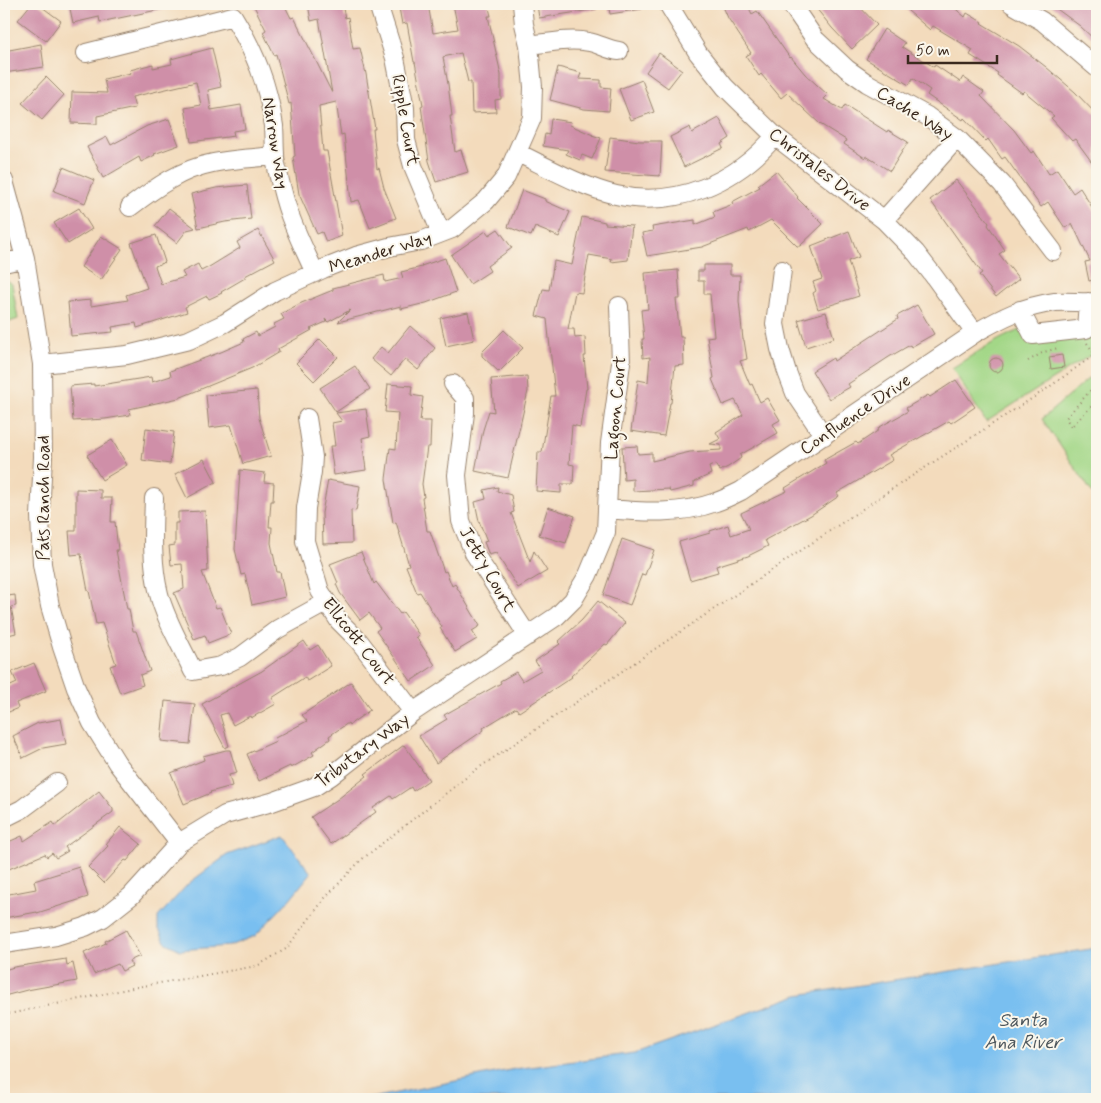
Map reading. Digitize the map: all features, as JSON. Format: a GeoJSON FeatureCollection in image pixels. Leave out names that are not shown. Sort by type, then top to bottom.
{"type":"FeatureCollection","features":[{"type":"Feature","properties":{"kind":"street","name":"Ripple Court"},"geometry":{"type":"LineString","coordinates":[[378,4],[395,58],[405,108],[406,140],[410,157],[423,193],[441,233]]}},
{"type":"Feature","properties":{"kind":"street","name":"Meander Way"},"geometry":{"type":"LineString","coordinates":[[42,364],[128,355],[188,340],[225,323],[275,292],[315,273],[356,256],[421,241],[452,229],[486,201],[506,177],[532,118],[533,87],[529,45],[522,4]]}},
{"type":"Feature","properties":{"kind":"street","name":"Christales Drive"},"geometry":{"type":"LineString","coordinates":[[668,4],[698,53],[725,87],[775,136],[884,220],[934,275],[975,333]]}},
{"type":"Feature","properties":{"kind":"street","name":"Cache Way"},"geometry":{"type":"LineString","coordinates":[[791,4],[815,39],[847,70],[927,116],[957,138],[1002,184],[1053,251]]}},
{"type":"Feature","properties":{"kind":"street"},"geometry":{"type":"LineString","coordinates":[[1012,4],[1042,21],[1097,68]]}},
{"type":"Feature","properties":{"kind":"street","name":"Narrow Way"},"geometry":{"type":"LineString","coordinates":[[86,53],[232,16],[248,41],[264,80],[274,126],[275,156],[289,213],[315,273]]}},
{"type":"Feature","properties":{"kind":"street"},"geometry":{"type":"LineString","coordinates":[[529,45],[589,42],[608,50],[619,51]]}},
{"type":"Feature","properties":{"kind":"street"},"geometry":{"type":"LineString","coordinates":[[518,153],[602,191],[636,198],[657,198],[676,196],[704,189],[730,175],[752,159],[775,136]]}},
{"type":"Feature","properties":{"kind":"street"},"geometry":{"type":"LineString","coordinates":[[884,220],[957,138]]}},
{"type":"Feature","properties":{"kind":"street"},"geometry":{"type":"LineString","coordinates":[[130,207],[158,186],[192,169],[211,163],[275,156]]}},
{"type":"Feature","properties":{"kind":"street","name":"Pats Ranch Road"},"geometry":{"type":"LineString","coordinates":[[4,182],[25,258],[42,364],[43,457],[40,516],[42,564],[50,606],[76,688],[92,723],[117,763],[179,842]]}},
{"type":"Feature","properties":{"kind":"street"},"geometry":{"type":"LineString","coordinates":[[4,263],[25,258]]}},
{"type":"Feature","properties":{"kind":"street"},"geometry":{"type":"LineString","coordinates":[[782,270],[774,324],[780,349],[795,393],[824,436]]}},
{"type":"Feature","properties":{"kind":"street","name":"Confluence Drive"},"geometry":{"type":"LineString","coordinates":[[607,509],[657,512],[695,508],[716,502],[741,491],[975,333],[1020,310],[1056,302],[1093,302]]}},
{"type":"Feature","properties":{"kind":"street"},"geometry":{"type":"LineString","coordinates":[[1020,310],[1033,334],[1086,329],[1093,302]]}},
{"type":"Feature","properties":{"kind":"street","name":"Lagoon Court"},"geometry":{"type":"LineString","coordinates":[[607,509],[610,443],[621,363],[619,306]]}},
{"type":"Feature","properties":{"kind":"street","name":"Jetty Court"},"geometry":{"type":"LineString","coordinates":[[453,384],[465,398],[465,413],[457,475],[461,520],[474,553],[528,636]]}},
{"type":"Feature","properties":{"kind":"street","name":"Ellicott Court"},"geometry":{"type":"LineString","coordinates":[[307,418],[313,457],[306,508],[305,541],[320,591],[339,621],[360,641],[412,712]]}},
{"type":"Feature","properties":{"kind":"street"},"geometry":{"type":"LineString","coordinates":[[154,498],[155,572],[159,594],[193,671],[220,666],[240,657],[278,628],[327,602]]}},
{"type":"Feature","properties":{"kind":"street","name":"Tributary Way"},"geometry":{"type":"LineString","coordinates":[[4,944],[56,936],[85,927],[103,918],[131,896],[179,842],[225,815],[272,802],[314,787],[331,776],[412,712],[557,616],[573,600],[597,555],[606,532],[607,509]]}},
{"type":"Feature","properties":{"kind":"street"},"geometry":{"type":"LineString","coordinates":[[4,818],[22,809],[57,783]]}},
{"type":"Feature","properties":{"kind":"path"},"geometry":{"type":"LineString","coordinates":[[1082,338],[1096,353],[1097,357]]}},
{"type":"Feature","properties":{"kind":"path"},"geometry":{"type":"LineString","coordinates":[[1080,345],[1088,344],[1092,340]]}},
{"type":"Feature","properties":{"kind":"path"},"geometry":{"type":"LineString","coordinates":[[1028,361],[1044,352],[1064,346]]}},
{"type":"Feature","properties":{"kind":"path"},"geometry":{"type":"LineString","coordinates":[[4,1015],[137,987],[257,966],[286,949],[325,898],[361,860],[477,769],[892,489],[1045,390],[1096,353]]}},
{"type":"Feature","properties":{"kind":"path"},"geometry":{"type":"LineString","coordinates":[[1097,383],[1066,418],[1071,427],[1097,401]]}},
{"type":"Feature","properties":{"kind":"green space"},"geometry":{"type":"Polygon","coordinates":[[[4,279],[12,284],[18,319],[4,324],[4,279]]]}},
{"type":"Feature","properties":{"kind":"green space"},"geometry":{"type":"Polygon","coordinates":[[[1097,322],[1097,351],[986,422],[952,368],[987,346],[1023,329],[1050,323],[1097,322]]]}},
{"type":"Feature","properties":{"kind":"green space"},"geometry":{"type":"Polygon","coordinates":[[[1097,371],[1097,493],[1093,494],[1042,419],[1097,371]]]}},
{"type":"Feature","properties":{"kind":"water"},"geometry":{"type":"Polygon","coordinates":[[[282,835],[311,873],[255,936],[229,946],[180,950],[165,942],[158,927],[158,917],[189,883],[227,855],[282,835]]]}},
{"type":"Feature","properties":{"kind":"water","name":"Santa Ana River"},"geometry":{"type":"Polygon","coordinates":[[[1097,948],[1097,1099],[367,1099],[515,1069],[635,1053],[798,995],[1097,948]]]}},
{"type":"Feature","properties":{"kind":"building"},"geometry":{"type":"Polygon","coordinates":[[[31,4],[38,4],[61,21],[46,41],[18,20],[31,4]]]}},
{"type":"Feature","properties":{"kind":"building"},"geometry":{"type":"Polygon","coordinates":[[[69,4],[166,4],[167,8],[100,22],[99,17],[73,23],[69,4]]]}},
{"type":"Feature","properties":{"kind":"building"},"geometry":{"type":"Polygon","coordinates":[[[253,4],[284,4],[291,18],[294,17],[332,93],[319,19],[311,21],[308,4],[342,4],[345,18],[348,17],[353,49],[360,48],[375,129],[373,129],[377,169],[379,168],[384,188],[396,218],[370,228],[359,200],[351,202],[344,134],[341,135],[336,102],[319,106],[323,151],[327,151],[342,236],[326,242],[322,232],[317,234],[299,194],[293,157],[295,156],[291,103],[289,104],[276,54],[274,55],[263,32],[266,30],[253,4]]]}},
{"type":"Feature","properties":{"kind":"building"},"geometry":{"type":"Polygon","coordinates":[[[428,4],[433,33],[458,29],[453,4],[488,4],[491,16],[488,16],[501,75],[501,99],[495,100],[496,112],[472,113],[471,82],[468,82],[461,53],[443,57],[448,84],[455,152],[461,150],[468,172],[436,182],[429,161],[421,106],[423,105],[407,23],[402,24],[399,8],[428,4]]]}},
{"type":"Feature","properties":{"kind":"building"},"geometry":{"type":"Polygon","coordinates":[[[537,4],[597,4],[597,9],[539,18],[537,4]]]}},
{"type":"Feature","properties":{"kind":"building"},"geometry":{"type":"Polygon","coordinates":[[[608,4],[642,4],[642,9],[610,14],[608,4]]]}},
{"type":"Feature","properties":{"kind":"building"},"geometry":{"type":"Polygon","coordinates":[[[722,4],[747,4],[752,14],[757,11],[790,58],[828,95],[824,99],[842,110],[845,105],[887,132],[888,130],[908,142],[890,171],[844,144],[846,140],[820,124],[787,93],[781,98],[761,74],[759,76],[746,56],[751,53],[728,18],[722,4]]]}},
{"type":"Feature","properties":{"kind":"building"},"geometry":{"type":"Polygon","coordinates":[[[822,4],[857,4],[877,25],[852,49],[816,8],[822,4]]]}},
{"type":"Feature","properties":{"kind":"building"},"geometry":{"type":"Polygon","coordinates":[[[900,4],[950,4],[965,17],[967,13],[1019,46],[1046,67],[1075,92],[1097,115],[1097,169],[1075,139],[1072,141],[1051,118],[1054,116],[1024,91],[1022,93],[997,75],[998,73],[970,55],[973,50],[933,26],[930,30],[900,4]]]}},
{"type":"Feature","properties":{"kind":"building"},"geometry":{"type":"Polygon","coordinates":[[[1050,4],[1097,4],[1097,42],[1080,26],[1050,4]]]}},
{"type":"Feature","properties":{"kind":"building"},"geometry":{"type":"Polygon","coordinates":[[[884,29],[905,43],[902,47],[934,67],[935,65],[960,82],[963,77],[984,92],[981,96],[1014,130],[1031,153],[1034,151],[1049,174],[1057,169],[1073,193],[1080,188],[1097,215],[1097,279],[1089,281],[1085,262],[1090,261],[1072,223],[1065,228],[1048,202],[1041,207],[1005,157],[1002,159],[988,139],[986,141],[964,118],[963,120],[927,95],[930,90],[913,78],[909,85],[866,59],[884,29]]]}},
{"type":"Feature","properties":{"kind":"building"},"geometry":{"type":"Polygon","coordinates":[[[41,44],[44,67],[4,73],[4,51],[41,44]]]}},
{"type":"Feature","properties":{"kind":"building"},"geometry":{"type":"Polygon","coordinates":[[[212,48],[221,87],[208,90],[211,110],[241,105],[245,129],[233,131],[234,136],[191,142],[185,108],[201,105],[196,82],[132,97],[135,108],[97,116],[97,124],[71,123],[72,92],[107,93],[104,79],[131,73],[130,70],[153,64],[153,68],[172,64],[171,59],[212,48]]]}},
{"type":"Feature","properties":{"kind":"building"},"geometry":{"type":"Polygon","coordinates":[[[659,53],[682,70],[668,88],[646,72],[659,53]]]}},
{"type":"Feature","properties":{"kind":"building"},"geometry":{"type":"Polygon","coordinates":[[[558,67],[581,73],[579,79],[601,80],[601,87],[611,88],[609,111],[584,109],[550,100],[558,67]]]}},
{"type":"Feature","properties":{"kind":"building"},"geometry":{"type":"Polygon","coordinates":[[[46,77],[64,95],[42,120],[22,103],[46,77]]]}},
{"type":"Feature","properties":{"kind":"building"},"geometry":{"type":"Polygon","coordinates":[[[642,80],[654,112],[631,120],[619,89],[642,80]]]}},
{"type":"Feature","properties":{"kind":"building"},"geometry":{"type":"Polygon","coordinates":[[[719,118],[730,138],[721,144],[723,148],[684,167],[670,137],[690,127],[692,133],[719,118]]]}},
{"type":"Feature","properties":{"kind":"building"},"geometry":{"type":"Polygon","coordinates":[[[169,119],[179,145],[154,154],[141,162],[139,157],[103,178],[87,147],[107,137],[111,145],[147,126],[169,119]]]}},
{"type":"Feature","properties":{"kind":"building"},"geometry":{"type":"Polygon","coordinates":[[[551,119],[571,122],[570,125],[601,138],[592,159],[582,155],[580,160],[566,154],[568,150],[543,146],[545,134],[549,135],[551,119]]]}},
{"type":"Feature","properties":{"kind":"building"},"geometry":{"type":"Polygon","coordinates":[[[610,137],[639,141],[662,141],[660,176],[605,172],[610,137]]]}},
{"type":"Feature","properties":{"kind":"building"},"geometry":{"type":"Polygon","coordinates":[[[63,167],[94,180],[85,203],[54,191],[63,167]]]}},
{"type":"Feature","properties":{"kind":"building"},"geometry":{"type":"Polygon","coordinates":[[[776,171],[797,198],[823,224],[800,246],[797,246],[771,220],[749,232],[748,229],[702,247],[647,256],[642,233],[653,231],[652,227],[695,220],[695,225],[715,217],[713,212],[733,204],[732,202],[760,187],[758,185],[776,171]]]}},
{"type":"Feature","properties":{"kind":"building"},"geometry":{"type":"Polygon","coordinates":[[[956,180],[989,223],[988,225],[1005,250],[999,254],[1019,279],[996,297],[979,275],[982,273],[930,200],[956,180]]]}},
{"type":"Feature","properties":{"kind":"building"},"geometry":{"type":"Polygon","coordinates":[[[247,185],[251,219],[198,228],[191,194],[216,188],[247,185]]]}},
{"type":"Feature","properties":{"kind":"building"},"geometry":{"type":"Polygon","coordinates":[[[522,190],[570,212],[559,237],[535,227],[531,236],[508,227],[522,190]]]}},
{"type":"Feature","properties":{"kind":"building"},"geometry":{"type":"Polygon","coordinates":[[[79,208],[92,229],[68,244],[54,223],[79,208]]]}},
{"type":"Feature","properties":{"kind":"building"},"geometry":{"type":"Polygon","coordinates":[[[169,208],[195,228],[187,230],[177,243],[155,226],[169,208]]]}},
{"type":"Feature","properties":{"kind":"building"},"geometry":{"type":"Polygon","coordinates":[[[582,217],[605,222],[605,224],[632,226],[628,260],[611,262],[612,259],[589,255],[582,293],[575,292],[568,329],[574,329],[575,338],[585,337],[586,356],[584,356],[587,389],[580,427],[572,425],[569,464],[574,465],[573,484],[561,484],[561,493],[536,491],[538,452],[542,452],[551,396],[555,396],[547,319],[536,316],[543,289],[549,290],[554,261],[572,265],[582,217]]]}},
{"type":"Feature","properties":{"kind":"building"},"geometry":{"type":"Polygon","coordinates":[[[498,229],[512,248],[487,266],[490,271],[470,284],[451,255],[486,231],[489,235],[498,229]]]}},
{"type":"Feature","properties":{"kind":"building"},"geometry":{"type":"Polygon","coordinates":[[[258,230],[275,260],[245,276],[245,278],[222,293],[209,299],[207,296],[185,307],[187,312],[137,328],[136,323],[112,327],[113,332],[71,336],[68,302],[91,300],[91,306],[128,300],[126,295],[147,288],[131,243],[156,235],[165,262],[155,266],[161,284],[185,277],[182,272],[198,264],[201,271],[209,267],[240,248],[237,242],[258,230]]]}},
{"type":"Feature","properties":{"kind":"building"},"geometry":{"type":"Polygon","coordinates":[[[849,231],[859,257],[848,261],[859,296],[818,309],[813,293],[816,291],[813,282],[822,279],[811,246],[849,231]]]}},
{"type":"Feature","properties":{"kind":"building"},"geometry":{"type":"Polygon","coordinates":[[[101,236],[122,249],[101,280],[81,267],[101,236]]]}},
{"type":"Feature","properties":{"kind":"building"},"geometry":{"type":"Polygon","coordinates":[[[445,258],[456,292],[426,303],[401,309],[401,306],[338,322],[350,310],[328,322],[325,319],[326,322],[310,329],[312,330],[278,349],[279,352],[252,368],[179,398],[129,409],[130,415],[73,421],[70,386],[94,384],[94,386],[151,377],[152,382],[171,376],[170,371],[244,342],[243,339],[256,332],[258,336],[275,327],[274,324],[284,319],[281,314],[299,304],[333,290],[333,288],[384,275],[385,282],[403,278],[401,272],[422,267],[445,258]]]}},
{"type":"Feature","properties":{"kind":"building"},"geometry":{"type":"Polygon","coordinates":[[[704,265],[730,265],[730,275],[740,275],[739,301],[747,359],[740,361],[750,385],[752,384],[760,402],[767,398],[780,420],[773,424],[778,433],[740,455],[741,458],[720,471],[716,464],[709,467],[711,474],[694,482],[694,486],[670,492],[669,489],[633,491],[633,479],[624,480],[622,447],[637,446],[638,454],[652,453],[652,461],[690,452],[721,450],[721,445],[710,444],[720,439],[716,432],[743,415],[735,400],[723,405],[712,379],[714,378],[707,337],[714,336],[710,294],[704,294],[704,281],[698,281],[698,271],[704,271],[704,265]]]}},
{"type":"Feature","properties":{"kind":"building"},"geometry":{"type":"Polygon","coordinates":[[[678,270],[680,299],[676,299],[680,337],[683,337],[684,365],[675,366],[671,403],[664,436],[631,431],[638,380],[648,382],[650,357],[643,358],[642,339],[644,339],[641,310],[648,309],[645,273],[678,270]]]}},
{"type":"Feature","properties":{"kind":"building"},"geometry":{"type":"Polygon","coordinates":[[[917,305],[934,334],[889,357],[848,384],[850,387],[829,399],[812,371],[833,358],[834,361],[898,319],[897,316],[917,305]]]}},
{"type":"Feature","properties":{"kind":"building"},"geometry":{"type":"Polygon","coordinates":[[[468,312],[474,340],[446,346],[440,318],[468,312]]]}},
{"type":"Feature","properties":{"kind":"building"},"geometry":{"type":"Polygon","coordinates":[[[826,312],[834,338],[806,347],[798,320],[826,312]]]}},
{"type":"Feature","properties":{"kind":"building"},"geometry":{"type":"Polygon","coordinates":[[[410,326],[435,348],[418,370],[405,359],[391,376],[371,359],[381,347],[388,353],[410,326]]]}},
{"type":"Feature","properties":{"kind":"building"},"geometry":{"type":"Polygon","coordinates":[[[504,330],[523,348],[499,372],[482,356],[482,352],[504,330]]]}},
{"type":"Feature","properties":{"kind":"building"},"geometry":{"type":"Polygon","coordinates":[[[320,339],[338,357],[314,381],[296,363],[320,339]]]}},
{"type":"Feature","properties":{"kind":"building"},"geometry":{"type":"Polygon","coordinates":[[[1062,355],[1064,367],[1051,369],[1049,357],[1062,355]]]}},
{"type":"Feature","properties":{"kind":"building"},"geometry":{"type":"Polygon","coordinates":[[[996,358],[1001,360],[1003,365],[1001,370],[996,372],[991,370],[989,365],[991,360],[996,358]]]}},
{"type":"Feature","properties":{"kind":"building"},"geometry":{"type":"Polygon","coordinates":[[[355,366],[370,389],[336,412],[320,388],[355,366]]]}},
{"type":"Feature","properties":{"kind":"building"},"geometry":{"type":"Polygon","coordinates":[[[527,376],[528,391],[508,478],[475,471],[483,430],[489,411],[494,412],[491,379],[527,376]]]}},
{"type":"Feature","properties":{"kind":"building"},"geometry":{"type":"Polygon","coordinates":[[[956,380],[975,407],[951,423],[949,421],[889,455],[893,460],[837,493],[839,496],[811,515],[765,540],[768,546],[748,556],[716,566],[718,572],[690,580],[679,542],[710,533],[710,531],[728,525],[731,535],[749,529],[741,513],[787,491],[785,488],[826,463],[824,460],[856,442],[858,444],[879,430],[878,428],[908,411],[906,408],[928,395],[930,397],[956,380]]]}},
{"type":"Feature","properties":{"kind":"building"},"geometry":{"type":"Polygon","coordinates":[[[388,384],[412,386],[411,395],[423,397],[420,421],[431,421],[430,447],[427,447],[422,484],[427,531],[430,531],[444,572],[446,571],[452,586],[455,584],[480,626],[472,631],[477,639],[455,652],[420,592],[417,593],[406,566],[409,565],[396,522],[393,523],[386,479],[390,448],[396,449],[398,413],[385,412],[388,384]]]}},
{"type":"Feature","properties":{"kind":"building"},"geometry":{"type":"Polygon","coordinates":[[[257,390],[259,418],[271,456],[243,464],[231,425],[209,428],[206,395],[257,390]]]}},
{"type":"Feature","properties":{"kind":"building"},"geometry":{"type":"Polygon","coordinates":[[[366,409],[370,436],[362,438],[366,470],[334,475],[330,446],[335,446],[332,423],[342,421],[336,413],[366,409]]]}},
{"type":"Feature","properties":{"kind":"building"},"geometry":{"type":"Polygon","coordinates":[[[146,428],[174,432],[170,464],[142,460],[146,428]]]}},
{"type":"Feature","properties":{"kind":"building"},"geometry":{"type":"Polygon","coordinates":[[[112,440],[127,465],[102,480],[87,455],[112,440]]]}},
{"type":"Feature","properties":{"kind":"building"},"geometry":{"type":"Polygon","coordinates":[[[204,459],[216,482],[187,498],[175,474],[204,459]]]}},
{"type":"Feature","properties":{"kind":"building"},"geometry":{"type":"Polygon","coordinates":[[[240,470],[265,473],[264,482],[274,483],[269,527],[272,527],[271,543],[285,597],[252,605],[245,574],[241,575],[235,549],[240,470]]]}},
{"type":"Feature","properties":{"kind":"building"},"geometry":{"type":"Polygon","coordinates":[[[328,480],[360,486],[356,511],[351,510],[352,543],[323,544],[322,513],[328,480]]]}},
{"type":"Feature","properties":{"kind":"building"},"geometry":{"type":"Polygon","coordinates":[[[498,487],[497,491],[511,495],[514,512],[511,513],[530,562],[534,551],[547,571],[518,588],[496,553],[489,555],[484,542],[487,541],[479,521],[475,502],[486,499],[484,490],[498,487]]]}},
{"type":"Feature","properties":{"kind":"building"},"geometry":{"type":"Polygon","coordinates":[[[76,489],[101,490],[101,498],[112,498],[111,522],[115,522],[118,550],[116,550],[127,609],[129,609],[133,631],[136,631],[150,671],[140,675],[143,685],[120,693],[110,666],[116,664],[102,623],[96,624],[81,554],[71,555],[69,531],[76,531],[76,489]]]}},
{"type":"Feature","properties":{"kind":"building"},"geometry":{"type":"Polygon","coordinates":[[[548,507],[575,516],[566,543],[539,535],[548,507]]]}},
{"type":"Feature","properties":{"kind":"building"},"geometry":{"type":"Polygon","coordinates":[[[205,511],[208,571],[202,572],[216,608],[220,607],[231,634],[208,643],[205,635],[194,639],[174,593],[184,589],[182,564],[171,565],[169,546],[175,545],[175,523],[178,523],[178,512],[205,511]]]}},
{"type":"Feature","properties":{"kind":"building"},"geometry":{"type":"Polygon","coordinates":[[[622,539],[654,550],[645,575],[642,574],[630,605],[603,595],[622,539]]]}},
{"type":"Feature","properties":{"kind":"building"},"geometry":{"type":"Polygon","coordinates":[[[361,552],[374,584],[376,582],[400,614],[403,612],[419,635],[416,637],[435,665],[411,681],[376,631],[380,628],[369,613],[360,620],[340,593],[336,584],[338,583],[330,564],[361,552]]]}},
{"type":"Feature","properties":{"kind":"building"},"geometry":{"type":"Polygon","coordinates":[[[4,594],[8,594],[8,596],[15,595],[16,606],[11,607],[16,633],[4,636],[4,594]]]}},
{"type":"Feature","properties":{"kind":"building"},"geometry":{"type":"Polygon","coordinates":[[[598,601],[625,623],[607,645],[605,644],[572,677],[519,712],[516,708],[483,728],[484,730],[436,763],[419,736],[447,719],[444,715],[501,683],[500,681],[516,672],[522,681],[541,670],[535,661],[560,644],[558,642],[582,620],[598,601]]]}},
{"type":"Feature","properties":{"kind":"building"},"geometry":{"type":"Polygon","coordinates":[[[304,641],[310,650],[318,645],[331,666],[307,681],[305,677],[272,698],[276,704],[251,718],[250,716],[233,725],[227,713],[220,715],[229,746],[225,748],[202,704],[262,671],[304,641]]]}},
{"type":"Feature","properties":{"kind":"building"},"geometry":{"type":"Polygon","coordinates":[[[34,663],[46,691],[16,703],[18,708],[4,714],[4,689],[17,683],[12,672],[34,663]]]}},
{"type":"Feature","properties":{"kind":"building"},"geometry":{"type":"Polygon","coordinates":[[[351,682],[370,710],[329,736],[330,739],[312,752],[314,755],[291,768],[290,766],[259,781],[247,754],[276,741],[275,738],[307,721],[302,715],[351,682]]]}},
{"type":"Feature","properties":{"kind":"building"},"geometry":{"type":"Polygon","coordinates":[[[165,701],[195,704],[190,744],[161,741],[165,701]]]}},
{"type":"Feature","properties":{"kind":"building"},"geometry":{"type":"Polygon","coordinates":[[[61,719],[66,744],[43,748],[23,758],[13,736],[38,723],[61,719]]]}},
{"type":"Feature","properties":{"kind":"building"},"geometry":{"type":"Polygon","coordinates":[[[404,745],[429,780],[413,791],[411,787],[393,799],[391,796],[373,808],[376,812],[331,844],[311,817],[338,799],[367,776],[365,774],[404,745]]]}},
{"type":"Feature","properties":{"kind":"building"},"geometry":{"type":"Polygon","coordinates":[[[230,750],[237,773],[229,775],[232,786],[210,792],[184,804],[171,773],[204,760],[203,756],[230,750]]]}},
{"type":"Feature","properties":{"kind":"building"},"geometry":{"type":"Polygon","coordinates":[[[99,791],[113,809],[113,812],[65,847],[68,851],[56,858],[52,853],[47,857],[45,854],[4,871],[4,844],[22,836],[24,841],[53,822],[55,826],[99,791]]]}},
{"type":"Feature","properties":{"kind":"building"},"geometry":{"type":"Polygon","coordinates":[[[120,827],[141,844],[127,861],[125,860],[104,883],[88,867],[108,846],[106,844],[120,827]]]}},
{"type":"Feature","properties":{"kind":"building"},"geometry":{"type":"Polygon","coordinates":[[[79,867],[88,897],[37,913],[4,918],[4,895],[36,889],[34,881],[79,867]]]}},
{"type":"Feature","properties":{"kind":"building"},"geometry":{"type":"Polygon","coordinates":[[[126,930],[140,956],[129,961],[132,966],[122,971],[118,964],[94,974],[84,953],[106,943],[105,941],[126,930]]]}},
{"type":"Feature","properties":{"kind":"building"},"geometry":{"type":"Polygon","coordinates":[[[66,959],[67,965],[73,963],[77,981],[4,996],[4,970],[66,959]]]}}]}
